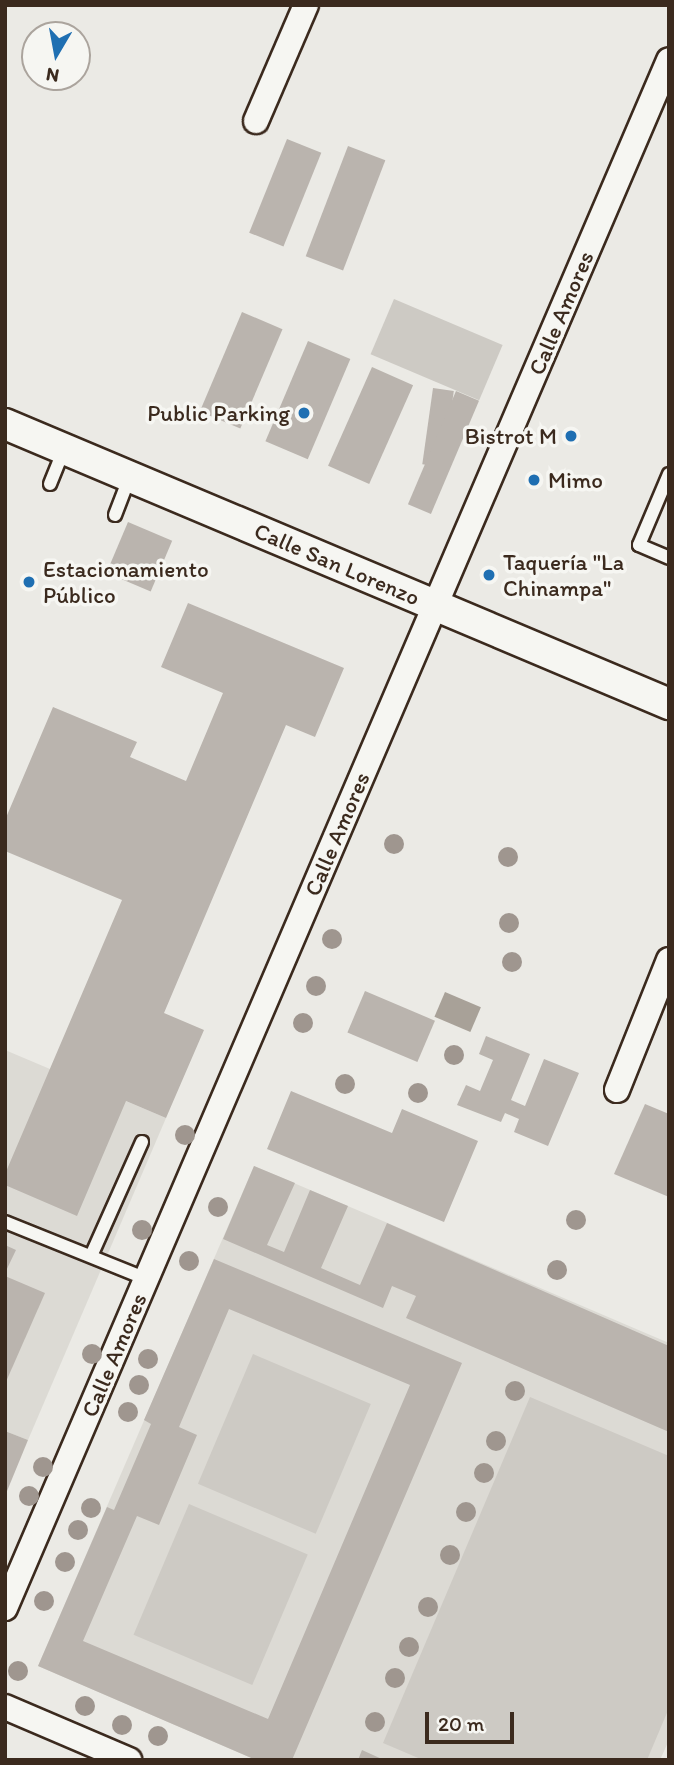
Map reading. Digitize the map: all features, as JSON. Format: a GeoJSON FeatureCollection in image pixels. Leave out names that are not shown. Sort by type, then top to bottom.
{"type":"FeatureCollection","features":[{"type":"Feature","properties":{"kind":"street"},"geometry":{"type":"LineString","coordinates":[[256,121],[306,5]]}},
{"type":"Feature","properties":{"kind":"street","name":"Calle Amores"},"geometry":{"type":"LineString","coordinates":[[5,1608],[669,60]]}},
{"type":"Feature","properties":{"kind":"street","name":"Calle San Lorenzo"},"geometry":{"type":"LineString","coordinates":[[5,424],[669,704]]}},
{"type":"Feature","properties":{"kind":"street"},"geometry":{"type":"LineString","coordinates":[[617,1090],[669,960]]}},
{"type":"Feature","properties":{"kind":"street"},"geometry":{"type":"LineString","coordinates":[[5,1707],[129,1760]]}},
{"type":"Feature","properties":{"kind":"lane"},"geometry":{"type":"LineString","coordinates":[[50,484],[64,448]]}},
{"type":"Feature","properties":{"kind":"lane"},"geometry":{"type":"LineString","coordinates":[[669,474],[639,545],[669,558]]}},
{"type":"Feature","properties":{"kind":"lane"},"geometry":{"type":"LineString","coordinates":[[115,514],[130,477]]}},
{"type":"Feature","properties":{"kind":"lane"},"geometry":{"type":"LineString","coordinates":[[91,1256],[142,1142]]}},
{"type":"Feature","properties":{"kind":"lane"},"geometry":{"type":"LineString","coordinates":[[5,1222],[147,1279]]}},
{"type":"Feature","properties":{"kind":"shaded area"},"geometry":{"type":"Polygon","coordinates":[[[394,299],[503,345],[479,400],[371,354],[394,299]]]}},
{"type":"Feature","properties":{"kind":"shaded area"},"geometry":{"type":"Polygon","coordinates":[[[445,992],[481,1007],[470,1032],[434,1017],[445,992]]]}},
{"type":"Feature","properties":{"kind":"shaded area"},"geometry":{"type":"Polygon","coordinates":[[[5,1050],[166,1118],[28,1440],[5,1431],[5,1050]]]}},
{"type":"Feature","properties":{"kind":"shaded area"},"geometry":{"type":"Polygon","coordinates":[[[254,1166],[669,1343],[669,1740],[660,1760],[256,1760],[38,1666],[254,1166]]]}},
{"type":"Feature","properties":{"kind":"shaded area"},"geometry":{"type":"Polygon","coordinates":[[[253,1354],[371,1404],[316,1534],[198,1484],[253,1354]]]}},
{"type":"Feature","properties":{"kind":"shaded area"},"geometry":{"type":"Polygon","coordinates":[[[530,1397],[669,1456],[669,1708],[647,1760],[423,1760],[383,1743],[530,1397]]]}},
{"type":"Feature","properties":{"kind":"shaded area"},"geometry":{"type":"Polygon","coordinates":[[[189,1504],[308,1554],[252,1685],[134,1635],[189,1504]]]}},
{"type":"Feature","properties":{"kind":"building"},"geometry":{"type":"Polygon","coordinates":[[[287,139],[321,153],[283,247],[249,233],[287,139]]]}},
{"type":"Feature","properties":{"kind":"building"},"geometry":{"type":"Polygon","coordinates":[[[348,146],[385,160],[343,270],[306,256],[348,146]]]}},
{"type":"Feature","properties":{"kind":"building"},"geometry":{"type":"Polygon","coordinates":[[[242,312],[283,329],[240,429],[200,411],[242,312]]]}},
{"type":"Feature","properties":{"kind":"building"},"geometry":{"type":"Polygon","coordinates":[[[308,341],[350,359],[308,459],[265,441],[308,341]]]}},
{"type":"Feature","properties":{"kind":"building"},"geometry":{"type":"Polygon","coordinates":[[[372,367],[413,385],[369,484],[328,466],[372,367]]]}},
{"type":"Feature","properties":{"kind":"building"},"geometry":{"type":"Polygon","coordinates":[[[433,388],[454,391],[443,467],[422,464],[433,388]]]}},
{"type":"Feature","properties":{"kind":"building"},"geometry":{"type":"Polygon","coordinates":[[[456,391],[479,401],[431,514],[408,504],[456,391]]]}},
{"type":"Feature","properties":{"kind":"building"},"geometry":{"type":"Polygon","coordinates":[[[128,522],[172,541],[151,591],[107,573],[128,522]]]}},
{"type":"Feature","properties":{"kind":"building"},"geometry":{"type":"Polygon","coordinates":[[[188,603],[344,668],[315,737],[286,725],[164,1013],[204,1030],[166,1118],[126,1101],[77,1216],[5,1185],[5,1174],[122,900],[5,851],[5,820],[53,707],[137,742],[130,757],[186,781],[223,693],[161,667],[188,603]]]}},
{"type":"Feature","properties":{"kind":"building"},"geometry":{"type":"Polygon","coordinates":[[[365,991],[435,1021],[417,1062],[347,1032],[365,991]]]}},
{"type":"Feature","properties":{"kind":"building"},"geometry":{"type":"Polygon","coordinates":[[[486,1036],[530,1054],[511,1100],[525,1106],[544,1059],[579,1073],[548,1146],[514,1132],[519,1119],[505,1113],[501,1122],[457,1105],[466,1085],[480,1091],[493,1060],[479,1054],[486,1036]]]}},
{"type":"Feature","properties":{"kind":"building"},"geometry":{"type":"Polygon","coordinates":[[[291,1091],[392,1133],[402,1109],[478,1141],[444,1222],[267,1149],[291,1091]]]}},
{"type":"Feature","properties":{"kind":"building"},"geometry":{"type":"Polygon","coordinates":[[[645,1104],[669,1114],[669,1197],[614,1174],[645,1104]]]}},
{"type":"Feature","properties":{"kind":"building"},"geometry":{"type":"Polygon","coordinates":[[[254,1166],[295,1183],[267,1245],[284,1252],[310,1190],[348,1206],[321,1268],[360,1285],[387,1223],[669,1346],[669,1432],[406,1318],[416,1296],[392,1286],[383,1308],[223,1239],[254,1166]]]}},
{"type":"Feature","properties":{"kind":"building"},"geometry":{"type":"Polygon","coordinates":[[[5,1245],[16,1250],[5,1273],[5,1245]]]}},
{"type":"Feature","properties":{"kind":"building"},"geometry":{"type":"Polygon","coordinates":[[[214,1259],[462,1363],[292,1760],[256,1760],[38,1666],[107,1507],[114,1510],[151,1424],[144,1420],[214,1259]],[[229,1309],[179,1427],[197,1435],[159,1525],[137,1516],[83,1641],[268,1719],[410,1385],[229,1309]]]}},
{"type":"Feature","properties":{"kind":"building"},"geometry":{"type":"Polygon","coordinates":[[[5,1276],[45,1293],[5,1384],[5,1276]]]}},
{"type":"Feature","properties":{"kind":"building"},"geometry":{"type":"Polygon","coordinates":[[[5,1431],[28,1440],[5,1496],[5,1431]]]}},
{"type":"Feature","properties":{"kind":"building"},"geometry":{"type":"Polygon","coordinates":[[[362,1750],[384,1760],[358,1760],[362,1750]]]}},
{"type":"Feature","properties":{"kind":"place","name":"Public Parking"},"geometry":{"type":"Point","coordinates":[304,413]}},
{"type":"Feature","properties":{"kind":"place","name":"Bistrot M"},"geometry":{"type":"Point","coordinates":[571,436]}},
{"type":"Feature","properties":{"kind":"place","name":"Mimo"},"geometry":{"type":"Point","coordinates":[534,480]}},
{"type":"Feature","properties":{"kind":"place","name":"Taquería \"La Chinampa\""},"geometry":{"type":"Point","coordinates":[489,575]}},
{"type":"Feature","properties":{"kind":"place","name":"Estacionamiento Público"},"geometry":{"type":"Point","coordinates":[29,582]}}]}
